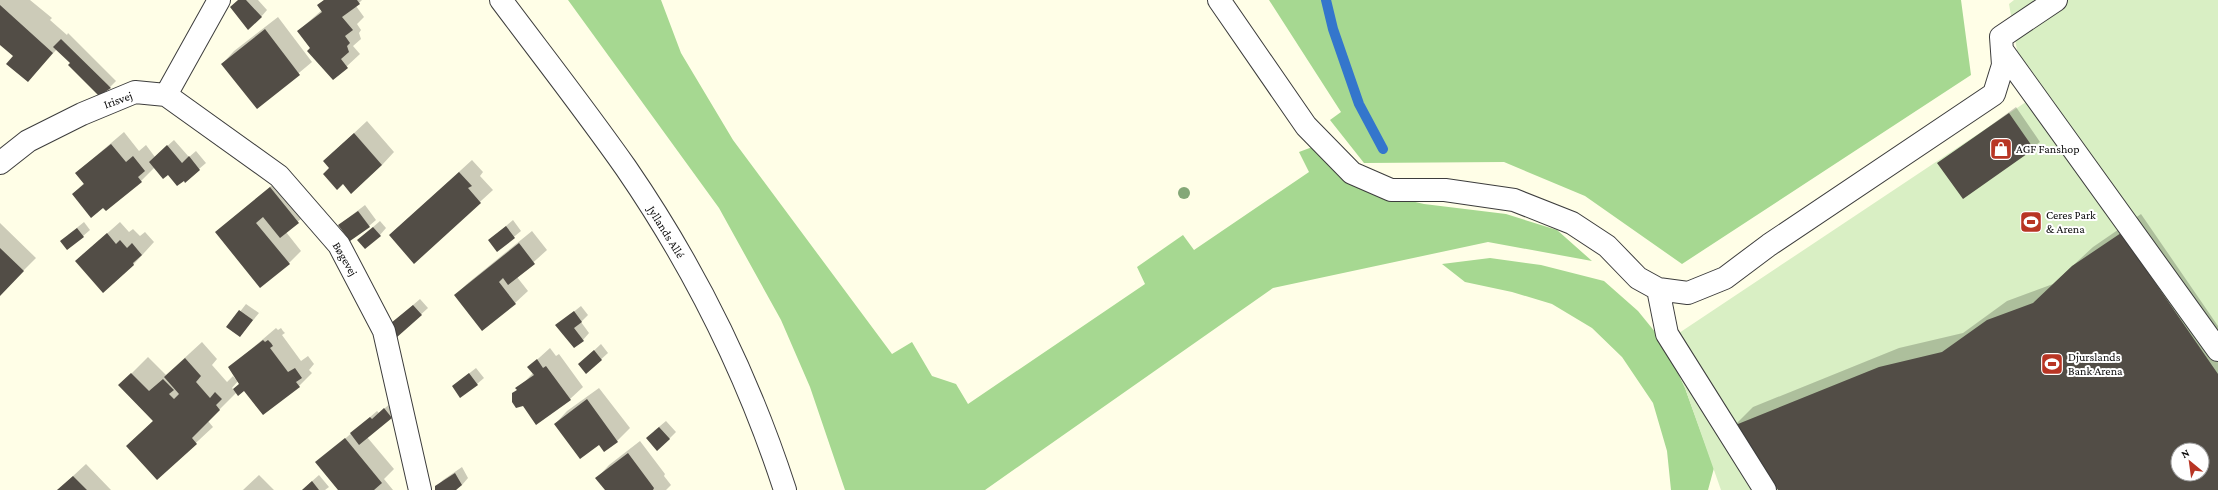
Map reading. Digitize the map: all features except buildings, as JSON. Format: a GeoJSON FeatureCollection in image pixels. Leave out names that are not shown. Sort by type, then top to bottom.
{"type":"FeatureCollection","features":[{"type":"Feature","properties":{"kind":"street"},"geometry":{"type":"LineString","coordinates":[[166,95],[219,0]]}},
{"type":"Feature","properties":{"kind":"street","name":"Jyllands Allé"},"geometry":{"type":"LineString","coordinates":[[501,0],[626,169],[675,246],[714,316],[745,380],[770,443],[785,490]]}},
{"type":"Feature","properties":{"kind":"street"},"geometry":{"type":"LineString","coordinates":[[1219,0],[1306,126],[1352,173],[1391,190],[1446,190],[1514,200],[1572,223],[1607,246],[1638,278],[1658,289],[1688,293],[1726,278],[1769,245],[1994,94],[2003,65],[2001,37],[2056,0]]}},
{"type":"Feature","properties":{"kind":"street"},"geometry":{"type":"LineString","coordinates":[[2002,50],[2218,350]]}},
{"type":"Feature","properties":{"kind":"street","name":"Irisvej"},"geometry":{"type":"LineString","coordinates":[[0,163],[28,141],[89,111],[135,92],[166,95]]}},
{"type":"Feature","properties":{"kind":"street","name":"Bøgevej"},"geometry":{"type":"LineString","coordinates":[[166,95],[279,176],[339,245],[384,331],[420,490]]}},
{"type":"Feature","properties":{"kind":"street"},"geometry":{"type":"LineString","coordinates":[[1658,289],[1667,334],[1765,490]]}},
{"type":"Feature","properties":{"kind":"green space"},"geometry":{"type":"Polygon","coordinates":[[[568,0],[661,0],[681,53],[733,140],[892,354],[912,342],[932,376],[956,384],[968,404],[1145,284],[1137,267],[1183,235],[1194,250],[1309,172],[1299,152],[1315,146],[1363,190],[1424,204],[1506,214],[1557,230],[1592,261],[1488,242],[1273,288],[985,490],[845,490],[810,387],[781,320],[719,208],[568,0]]]}},
{"type":"Feature","properties":{"kind":"green space"},"geometry":{"type":"Polygon","coordinates":[[[1269,0],[1961,0],[1971,75],[1682,264],[1585,196],[1504,162],[1364,163],[1330,120],[1341,112],[1269,0]]]}},
{"type":"Feature","properties":{"kind":"green space","name":"Ceres Park & Arena"},"geometry":{"type":"Polygon","coordinates":[[[2014,0],[2218,0],[2218,490],[1721,490],[1685,388],[1664,343],[2026,102],[2009,4],[2014,0]]]}},
{"type":"Feature","properties":{"kind":"green space"},"geometry":{"type":"Polygon","coordinates":[[[1490,258],[1541,265],[1604,281],[1638,311],[1664,343],[1685,388],[1714,468],[1708,490],[1671,490],[1667,451],[1653,403],[1622,357],[1592,328],[1552,304],[1512,292],[1465,282],[1442,264],[1490,258]]]}},
{"type":"Feature","properties":{"kind":"waterway"},"geometry":{"type":"LineString","coordinates":[[1326,0],[1333,29],[1359,104],[1383,149]]}},
{"type":"Feature","properties":{"kind":"place","name":"AGF Fanshop"},"geometry":{"type":"Point","coordinates":[2001,149]}},
{"type":"Feature","properties":{"kind":"place","name":"Ceres Park & Arena"},"geometry":{"type":"Point","coordinates":[2031,222]}},
{"type":"Feature","properties":{"kind":"place","name":"Djurslands Bank Arena"},"geometry":{"type":"Point","coordinates":[2052,364]}}]}
